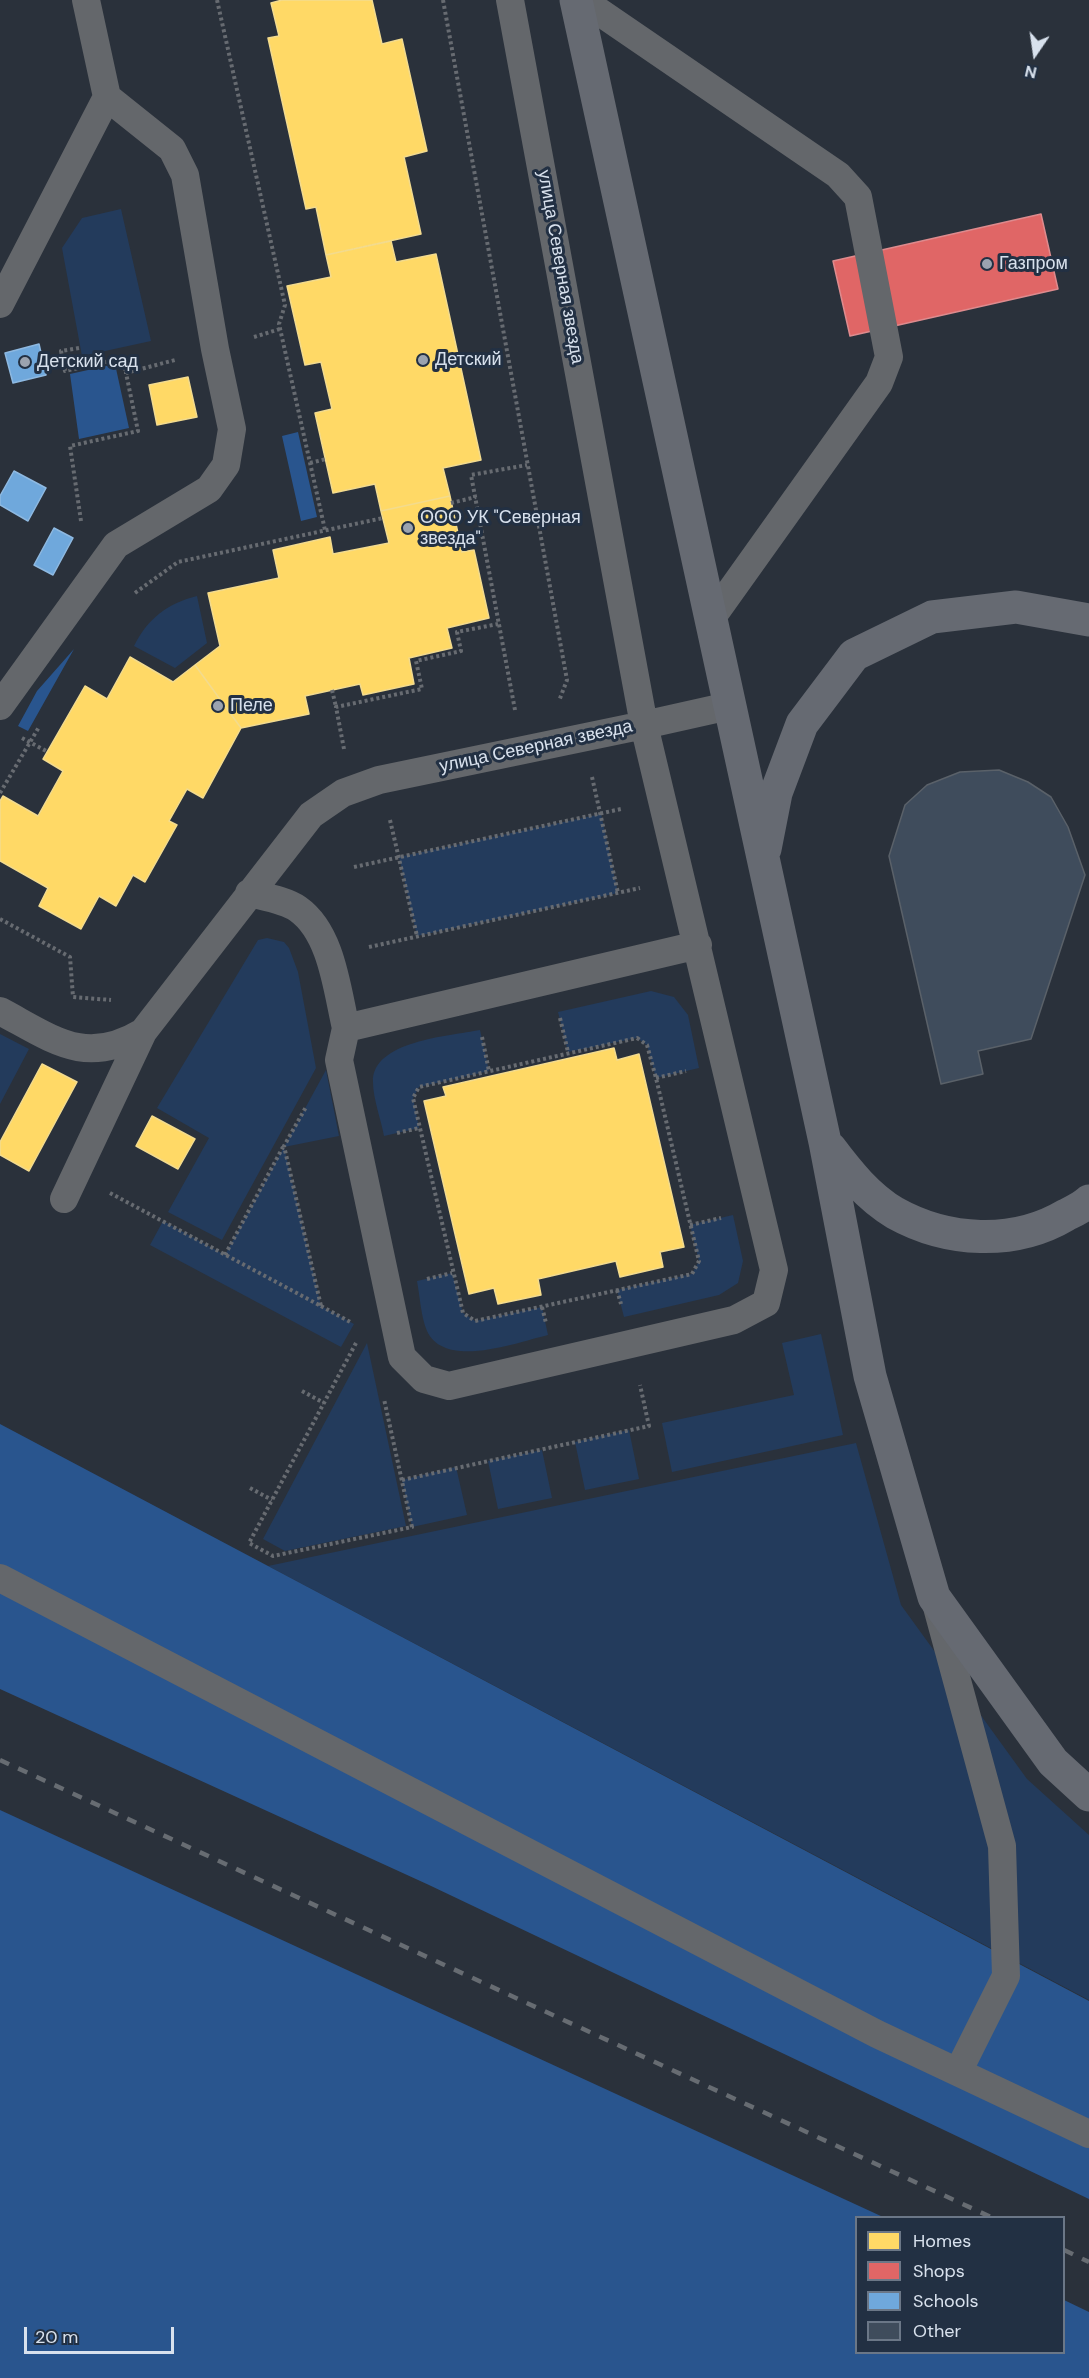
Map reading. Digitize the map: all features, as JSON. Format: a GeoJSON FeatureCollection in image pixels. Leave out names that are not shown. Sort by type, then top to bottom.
{"type":"FeatureCollection","features":[{"type":"Feature","properties":{"kind":"highway"},"geometry":{"type":"LineString","coordinates":[[576,0],[825,1142],[870,1376],[934,1597],[1053,1762],[1089,1795]]}},
{"type":"Feature","properties":{"kind":"highway"},"geometry":{"type":"LineString","coordinates":[[762,861],[776,794],[802,724],[854,655],[932,617],[1016,608],[1089,620]]}},
{"type":"Feature","properties":{"kind":"highway"},"geometry":{"type":"LineString","coordinates":[[825,1142],[856,1182],[895,1213],[950,1234],[1008,1237],[1050,1225],[1089,1201]]}},
{"type":"Feature","properties":{"kind":"lane"},"geometry":{"type":"LineString","coordinates":[[2,698],[116,545],[208,489],[226,465],[232,429],[214,349],[185,175],[172,149],[107,97],[86,0]]}},
{"type":"Feature","properties":{"kind":"lane","name":"улица Северная звезда"},"geometry":{"type":"LineString","coordinates":[[0,1011],[54,1040],[87,1050],[107,1048],[127,1041],[143,1032],[249,892],[311,815],[343,793],[379,780],[644,725],[510,0]]}},
{"type":"Feature","properties":{"kind":"lane"},"geometry":{"type":"LineString","coordinates":[[582,0],[838,175],[858,197],[888,357],[879,383],[710,620]]}},
{"type":"Feature","properties":{"kind":"lane"},"geometry":{"type":"LineString","coordinates":[[0,304],[107,97]]}},
{"type":"Feature","properties":{"kind":"lane"},"geometry":{"type":"LineString","coordinates":[[249,892],[297,908],[316,927],[327,956],[346,1028],[339,1060],[402,1357],[424,1379],[449,1386],[734,1320],[766,1303],[774,1269],[644,725],[729,706]]}},
{"type":"Feature","properties":{"kind":"lane"},"geometry":{"type":"LineString","coordinates":[[346,1028],[698,945]]}},
{"type":"Feature","properties":{"kind":"lane"},"geometry":{"type":"LineString","coordinates":[[70,1187],[143,1032]]}},
{"type":"Feature","properties":{"kind":"lane"},"geometry":{"type":"LineString","coordinates":[[0,1578],[877,2034],[1089,2134]]}},
{"type":"Feature","properties":{"kind":"lane"},"geometry":{"type":"LineString","coordinates":[[934,1597],[1002,1846],[1006,1976],[958,2072]]}},
{"type":"Feature","properties":{"kind":"path"},"geometry":{"type":"LineString","coordinates":[[217,0],[285,305],[279,324],[325,530]]}},
{"type":"Feature","properties":{"kind":"path"},"geometry":{"type":"LineString","coordinates":[[443,0],[567,680]]}},
{"type":"Feature","properties":{"kind":"path"},"geometry":{"type":"LineString","coordinates":[[126,373],[280,329]]}},
{"type":"Feature","properties":{"kind":"path"},"geometry":{"type":"LineString","coordinates":[[79,348],[61,351],[65,371],[123,358],[138,431],[70,446],[82,526]]}},
{"type":"Feature","properties":{"kind":"path"},"geometry":{"type":"LineString","coordinates":[[310,463],[326,459]]}},
{"type":"Feature","properties":{"kind":"path"},"geometry":{"type":"LineString","coordinates":[[516,716],[471,475],[527,465]]}},
{"type":"Feature","properties":{"kind":"path"},"geometry":{"type":"LineString","coordinates":[[451,503],[476,497]]}},
{"type":"Feature","properties":{"kind":"path"},"geometry":{"type":"LineString","coordinates":[[130,596],[178,562],[383,518]]}},
{"type":"Feature","properties":{"kind":"path"},"geometry":{"type":"LineString","coordinates":[[300,536],[302,544]]}},
{"type":"Feature","properties":{"kind":"path"},"geometry":{"type":"LineString","coordinates":[[336,707],[422,689],[416,661],[460,651],[457,632],[498,624]]}},
{"type":"Feature","properties":{"kind":"path"},"geometry":{"type":"LineString","coordinates":[[332,690],[346,760]]}},
{"type":"Feature","properties":{"kind":"path"},"geometry":{"type":"LineString","coordinates":[[15,734],[48,752]]}},
{"type":"Feature","properties":{"kind":"path"},"geometry":{"type":"LineString","coordinates":[[584,738],[618,893]]}},
{"type":"Feature","properties":{"kind":"path"},"geometry":{"type":"LineString","coordinates":[[379,780],[417,936]]}},
{"type":"Feature","properties":{"kind":"path"},"geometry":{"type":"LineString","coordinates":[[354,867],[663,800]]}},
{"type":"Feature","properties":{"kind":"path"},"geometry":{"type":"LineString","coordinates":[[327,956],[682,880]]}},
{"type":"Feature","properties":{"kind":"path"},"geometry":{"type":"LineString","coordinates":[[637,1038],[647,1045],[699,1261],[692,1274],[475,1321],[463,1313],[452,1273],[413,1098],[419,1088],[637,1038]]}},
{"type":"Feature","properties":{"kind":"path"},"geometry":{"type":"LineString","coordinates":[[225,1255],[310,1099]]}},
{"type":"Feature","properties":{"kind":"path"},"geometry":{"type":"LineString","coordinates":[[284,1146],[321,1306]]}},
{"type":"Feature","properties":{"kind":"path"},"geometry":{"type":"LineString","coordinates":[[70,1187],[225,1255],[354,1324]]}},
{"type":"Feature","properties":{"kind":"path"},"geometry":{"type":"LineString","coordinates":[[417,1281],[452,1273]]}},
{"type":"Feature","properties":{"kind":"path"},"geometry":{"type":"LineString","coordinates":[[357,1340],[249,1543],[273,1556],[412,1527],[382,1390]]}},
{"type":"Feature","properties":{"kind":"path"},"geometry":{"type":"LineString","coordinates":[[302,1391],[324,1403]]}},
{"type":"Feature","properties":{"kind":"path"},"geometry":{"type":"LineString","coordinates":[[402,1480],[649,1426]]}},
{"type":"Feature","properties":{"kind":"path"},"geometry":{"type":"LineString","coordinates":[[250,1488],[272,1500]]}},
{"type":"Feature","properties":{"kind":"shaded area"},"geometry":{"type":"Polygon","coordinates":[[[121,209],[151,341],[82,356],[62,248],[82,218],[121,209]]]}},
{"type":"Feature","properties":{"kind":"shaded area"},"geometry":{"type":"Polygon","coordinates":[[[115,364],[129,428],[79,439],[70,374],[115,364]]]}},
{"type":"Feature","properties":{"kind":"shaded area"},"geometry":{"type":"Polygon","coordinates":[[[298,432],[317,517],[301,521],[282,436],[298,432]]]}},
{"type":"Feature","properties":{"kind":"shaded area"},"geometry":{"type":"Polygon","coordinates":[[[197,596],[207,643],[175,668],[134,646],[152,620],[177,603],[197,596]]]}},
{"type":"Feature","properties":{"kind":"shaded area"},"geometry":{"type":"Polygon","coordinates":[[[74,649],[28,731],[18,726],[37,691],[74,649]]]}},
{"type":"Feature","properties":{"kind":"shaded area"},"geometry":{"type":"Polygon","coordinates":[[[601,814],[618,893],[417,936],[399,857],[601,814]]]}},
{"type":"Feature","properties":{"kind":"shaded area"},"geometry":{"type":"Polygon","coordinates":[[[267,938],[284,942],[289,948],[298,972],[316,1068],[222,1240],[168,1212],[209,1138],[157,1108],[258,940],[267,938]]]}},
{"type":"Feature","properties":{"kind":"shaded area"},"geometry":{"type":"Polygon","coordinates":[[[651,991],[674,997],[688,1015],[699,1068],[656,1078],[647,1045],[637,1038],[568,1052],[558,1012],[651,991]]]}},
{"type":"Feature","properties":{"kind":"shaded area"},"geometry":{"type":"Polygon","coordinates":[[[480,1030],[489,1071],[419,1087],[413,1098],[419,1128],[384,1136],[373,1082],[376,1068],[385,1057],[414,1043],[480,1030]]]}},
{"type":"Feature","properties":{"kind":"shaded area"},"geometry":{"type":"Polygon","coordinates":[[[0,1034],[29,1049],[0,1104],[0,1034]]]}},
{"type":"Feature","properties":{"kind":"shaded area"},"geometry":{"type":"Polygon","coordinates":[[[326,1070],[339,1136],[284,1147],[321,1306],[354,1324],[341,1347],[150,1245],[163,1221],[225,1255],[326,1070]]]}},
{"type":"Feature","properties":{"kind":"shaded area"},"geometry":{"type":"Polygon","coordinates":[[[733,1215],[743,1261],[738,1283],[719,1295],[624,1317],[617,1290],[692,1274],[699,1261],[690,1225],[733,1215]]]}},
{"type":"Feature","properties":{"kind":"shaded area"},"geometry":{"type":"Polygon","coordinates":[[[452,1273],[463,1313],[475,1321],[542,1307],[548,1335],[483,1350],[449,1349],[436,1343],[425,1325],[417,1281],[452,1273]]]}},
{"type":"Feature","properties":{"kind":"shaded area"},"geometry":{"type":"Polygon","coordinates":[[[821,1334],[843,1435],[672,1472],[662,1423],[794,1395],[782,1343],[821,1334]]]}},
{"type":"Feature","properties":{"kind":"shaded area"},"geometry":{"type":"Polygon","coordinates":[[[367,1343],[406,1526],[285,1551],[263,1539],[367,1343]]]}},
{"type":"Feature","properties":{"kind":"shaded area"},"geometry":{"type":"Polygon","coordinates":[[[0,1424],[1089,2001],[1089,2199],[429,1885],[0,1689],[0,1424]]]}},
{"type":"Feature","properties":{"kind":"shaded area"},"geometry":{"type":"Polygon","coordinates":[[[629,1430],[639,1479],[585,1490],[575,1442],[629,1430]]]}},
{"type":"Feature","properties":{"kind":"shaded area"},"geometry":{"type":"Polygon","coordinates":[[[856,1443],[901,1605],[1027,1779],[1089,1835],[1089,2000],[268,1566],[856,1443]]]}},
{"type":"Feature","properties":{"kind":"shaded area"},"geometry":{"type":"Polygon","coordinates":[[[542,1450],[552,1498],[498,1509],[488,1461],[542,1450]]]}},
{"type":"Feature","properties":{"kind":"shaded area"},"geometry":{"type":"Polygon","coordinates":[[[456,1467],[467,1515],[412,1527],[402,1480],[456,1467]]]}},
{"type":"Feature","properties":{"kind":"shaded area"},"geometry":{"type":"Polygon","coordinates":[[[0,1810],[881,2216],[855,2216],[855,2354],[1065,2354],[1065,2300],[1089,2312],[1089,2378],[0,2378],[0,1810]]]}},
{"type":"Feature","properties":{"kind":"building: Homes"},"geometry":{"type":"Polygon","coordinates":[[[282,0],[372,0],[382,44],[402,39],[427,151],[404,157],[421,234],[326,255],[316,207],[306,209],[268,38],[279,36],[271,3],[282,0]]]}},
{"type":"Feature","properties":{"kind":"building: Homes"},"geometry":{"type":"Polygon","coordinates":[[[391,241],[396,262],[436,254],[481,460],[443,468],[450,496],[381,511],[375,484],[333,493],[315,413],[332,409],[321,362],[305,365],[287,286],[331,277],[326,255],[391,241]]]}},
{"type":"Feature","properties":{"kind":"building: Homes"},"geometry":{"type":"Polygon","coordinates":[[[188,377],[197,417],[157,425],[149,385],[188,377]]]}},
{"type":"Feature","properties":{"kind":"building: Homes"},"geometry":{"type":"Polygon","coordinates":[[[450,496],[462,552],[474,550],[489,618],[447,628],[452,648],[409,658],[414,684],[363,695],[360,684],[305,696],[309,714],[241,728],[195,665],[220,646],[208,593],[279,578],[273,550],[330,537],[333,554],[389,543],[381,511],[450,496]]]}},
{"type":"Feature","properties":{"kind":"building: Homes"},"geometry":{"type":"Polygon","coordinates":[[[130,657],[173,682],[195,665],[241,728],[203,798],[187,789],[169,821],[177,825],[145,882],[133,875],[116,906],[99,896],[81,929],[39,906],[48,888],[0,861],[0,801],[3,796],[38,816],[63,771],[43,759],[85,686],[107,699],[130,657]]]}},
{"type":"Feature","properties":{"kind":"building: Homes"},"geometry":{"type":"Polygon","coordinates":[[[614,1048],[617,1060],[639,1054],[684,1247],[660,1252],[663,1267],[620,1277],[616,1261],[538,1279],[541,1295],[498,1304],[494,1288],[469,1294],[424,1101],[446,1096],[443,1087],[614,1048]]]}},
{"type":"Feature","properties":{"kind":"building: Homes"},"geometry":{"type":"Polygon","coordinates":[[[42,1064],[77,1082],[29,1171],[0,1155],[0,1142],[42,1064]]]}},
{"type":"Feature","properties":{"kind":"building: Homes"},"geometry":{"type":"Polygon","coordinates":[[[152,1116],[195,1139],[178,1169],[136,1146],[152,1116]]]}},
{"type":"Feature","properties":{"kind":"building: Shops"},"geometry":{"type":"Polygon","coordinates":[[[1041,214],[1058,289],[850,336],[833,261],[1041,214]]]}},
{"type":"Feature","properties":{"kind":"building: Schools"},"geometry":{"type":"Polygon","coordinates":[[[39,344],[46,375],[13,383],[5,353],[39,344]]]}},
{"type":"Feature","properties":{"kind":"building: Schools"},"geometry":{"type":"Polygon","coordinates":[[[14,471],[46,488],[28,521],[0,505],[0,496],[14,471]]]}},
{"type":"Feature","properties":{"kind":"building: Schools"},"geometry":{"type":"Polygon","coordinates":[[[54,528],[73,538],[53,575],[34,565],[54,528]]]}},
{"type":"Feature","properties":{"kind":"building: Other"},"geometry":{"type":"Polygon","coordinates":[[[999,770],[1028,782],[1051,797],[1068,827],[1085,875],[1031,1039],[978,1051],[983,1074],[941,1084],[889,856],[905,805],[927,785],[960,772],[999,770]]]}},
{"type":"Feature","properties":{"kind":"railway"},"geometry":{"type":"LineString","coordinates":[[0,1760],[989,2216]]}},
{"type":"Feature","properties":{"kind":"railway"},"geometry":{"type":"LineString","coordinates":[[1065,2250],[1089,2262]]}},
{"type":"Feature","properties":{"kind":"place","name":"Газпром"},"geometry":{"type":"Point","coordinates":[987,264]}},
{"type":"Feature","properties":{"kind":"place","name":"Детский"},"geometry":{"type":"Point","coordinates":[423,360]}},
{"type":"Feature","properties":{"kind":"place","name":"Детский сад"},"geometry":{"type":"Point","coordinates":[25,362]}},
{"type":"Feature","properties":{"kind":"place","name":"ООО УК \"Северная звезда\""},"geometry":{"type":"Point","coordinates":[408,528]}},
{"type":"Feature","properties":{"kind":"place","name":"Пеле"},"geometry":{"type":"Point","coordinates":[218,706]}}]}
